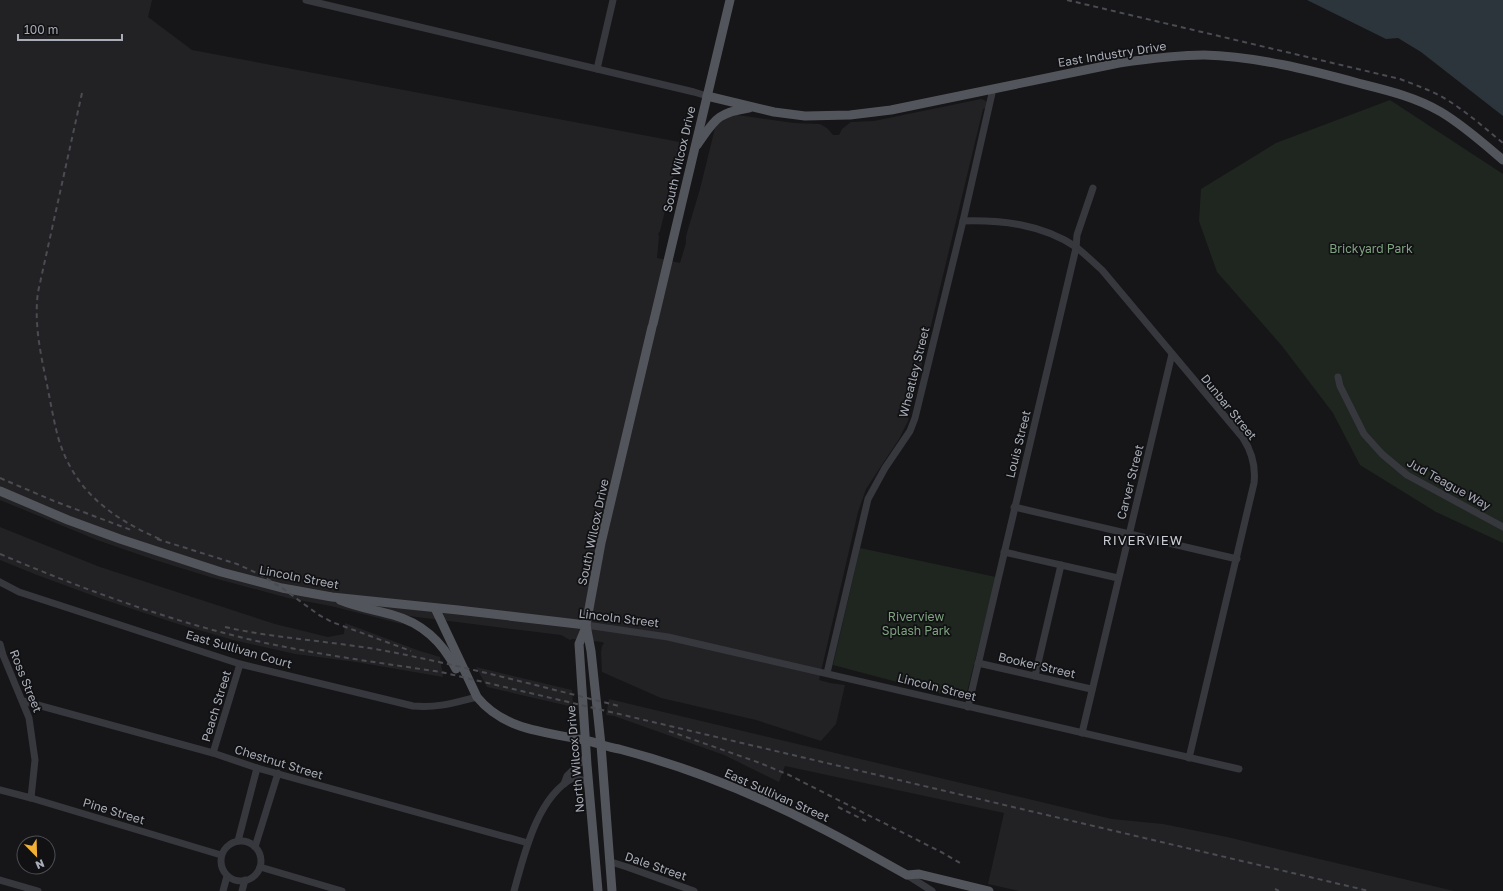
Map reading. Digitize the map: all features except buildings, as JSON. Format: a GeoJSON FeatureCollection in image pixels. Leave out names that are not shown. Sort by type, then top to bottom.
{"type":"FeatureCollection","features":[{"type":"Feature","properties":{"kind":"main road","name":"South Wilcox Drive"},"geometry":{"type":"LineString","coordinates":[[601,745],[591,651],[586,626],[601,543],[730,0]]}},
{"type":"Feature","properties":{"kind":"main road","name":"East Industry Drive"},"geometry":{"type":"LineString","coordinates":[[706,96],[774,112],[805,116],[845,116],[891,110],[1078,70],[1154,58],[1205,56],[1258,61],[1335,76],[1405,96],[1440,111],[1503,160]]}},
{"type":"Feature","properties":{"kind":"main road"},"geometry":{"type":"LineString","coordinates":[[694,150],[714,122],[723,114],[754,108]]}},
{"type":"Feature","properties":{"kind":"main road","name":"Lincoln Street"},"geometry":{"type":"LineString","coordinates":[[0,491],[68,520],[169,555],[221,572],[282,588],[332,597],[586,626]]}},
{"type":"Feature","properties":{"kind":"main road"},"geometry":{"type":"LineString","coordinates":[[332,597],[353,606],[394,615],[431,634],[452,659],[465,685],[497,716],[517,726],[562,737],[585,740],[601,745],[612,891]]}},
{"type":"Feature","properties":{"kind":"main road"},"geometry":{"type":"LineString","coordinates":[[435,608],[477,697]]}},
{"type":"Feature","properties":{"kind":"main road","name":"North Wilcox Drive"},"geometry":{"type":"LineString","coordinates":[[586,626],[579,644],[588,785],[598,891]]}},
{"type":"Feature","properties":{"kind":"main road","name":"East Sullivan Street"},"geometry":{"type":"LineString","coordinates":[[601,745],[690,770],[736,789],[818,826],[907,875]]}},
{"type":"Feature","properties":{"kind":"main road"},"geometry":{"type":"LineString","coordinates":[[595,858],[611,862]]}},
{"type":"Feature","properties":{"kind":"main road"},"geometry":{"type":"LineString","coordinates":[[907,875],[919,874],[989,891]]}},
{"type":"Feature","properties":{"kind":"street"},"geometry":{"type":"LineString","coordinates":[[306,0],[596,68],[706,96]]}},
{"type":"Feature","properties":{"kind":"street"},"geometry":{"type":"LineString","coordinates":[[596,68],[613,0]]}},
{"type":"Feature","properties":{"kind":"street","name":"Wheatley Street"},"geometry":{"type":"LineString","coordinates":[[827,673],[868,499],[885,468],[910,431],[915,418],[963,221],[993,89]]}},
{"type":"Feature","properties":{"kind":"street","name":"Louis Street"},"geometry":{"type":"LineString","coordinates":[[968,707],[1076,248],[1077,235],[1093,188]]}},
{"type":"Feature","properties":{"kind":"street","name":"Dunbar Street"},"geometry":{"type":"LineString","coordinates":[[963,221],[990,220],[1023,225],[1052,235],[1076,248],[1102,270],[1243,438],[1252,454],[1255,474],[1237,559],[1190,758]]}},
{"type":"Feature","properties":{"kind":"street","name":"Carver Street"},"geometry":{"type":"LineString","coordinates":[[1082,733],[1091,689],[1172,354]]}},
{"type":"Feature","properties":{"kind":"street","name":"Jud Teague Way"},"geometry":{"type":"LineString","coordinates":[[1338,377],[1340,386],[1364,434],[1382,454],[1407,475],[1503,527]]}},
{"type":"Feature","properties":{"kind":"street"},"geometry":{"type":"LineString","coordinates":[[1014,507],[1237,559]]}},
{"type":"Feature","properties":{"kind":"street"},"geometry":{"type":"LineString","coordinates":[[1004,552],[1118,578]]}},
{"type":"Feature","properties":{"kind":"street"},"geometry":{"type":"LineString","coordinates":[[1035,676],[1062,565]]}},
{"type":"Feature","properties":{"kind":"street","name":"East Sullivan Court"},"geometry":{"type":"LineString","coordinates":[[0,582],[19,592],[240,664],[413,706],[430,708],[477,697]]}},
{"type":"Feature","properties":{"kind":"street","name":"Lincoln Street"},"geometry":{"type":"LineString","coordinates":[[586,626],[668,637],[1239,769]]}},
{"type":"Feature","properties":{"kind":"street","name":"Ross Street"},"geometry":{"type":"LineString","coordinates":[[0,644],[3,655],[30,718],[35,760],[32,798]]}},
{"type":"Feature","properties":{"kind":"street","name":"Booker Street"},"geometry":{"type":"LineString","coordinates":[[978,663],[1091,689]]}},
{"type":"Feature","properties":{"kind":"street","name":"Peach Street"},"geometry":{"type":"LineString","coordinates":[[213,753],[240,664]]}},
{"type":"Feature","properties":{"kind":"street","name":"Chestnut Street"},"geometry":{"type":"LineString","coordinates":[[23,701],[213,753],[257,768],[528,843]]}},
{"type":"Feature","properties":{"kind":"street"},"geometry":{"type":"LineString","coordinates":[[563,786],[567,776],[586,757]]}},
{"type":"Feature","properties":{"kind":"street"},"geometry":{"type":"LineString","coordinates":[[238,841],[257,768]]}},
{"type":"Feature","properties":{"kind":"street"},"geometry":{"type":"LineString","coordinates":[[255,847],[278,773]]}},
{"type":"Feature","properties":{"kind":"street"},"geometry":{"type":"LineString","coordinates":[[514,891],[528,843],[542,812],[549,801],[570,780],[577,778],[588,785]]}},
{"type":"Feature","properties":{"kind":"street","name":"Pine Street"},"geometry":{"type":"LineString","coordinates":[[0,790],[32,798],[221,855]]}},
{"type":"Feature","properties":{"kind":"street"},"geometry":{"type":"LineString","coordinates":[[238,841],[245,841],[255,847],[260,856],[260,867],[256,874],[245,880],[239,881],[227,876],[221,866],[221,855],[228,845],[238,841]]}},
{"type":"Feature","properties":{"kind":"street","name":"Dale Street"},"geometry":{"type":"LineString","coordinates":[[611,862],[694,891]]}},
{"type":"Feature","properties":{"kind":"street"},"geometry":{"type":"LineString","coordinates":[[260,867],[342,891]]}},
{"type":"Feature","properties":{"kind":"street","name":"East Sullivan Street"},"geometry":{"type":"LineString","coordinates":[[907,875],[932,891]]}},
{"type":"Feature","properties":{"kind":"street"},"geometry":{"type":"LineString","coordinates":[[223,891],[227,876]]}},
{"type":"Feature","properties":{"kind":"street"},"geometry":{"type":"LineString","coordinates":[[0,880],[38,891]]}},
{"type":"Feature","properties":{"kind":"street"},"geometry":{"type":"LineString","coordinates":[[242,891],[245,880]]}},
{"type":"Feature","properties":{"kind":"shaded area"},"geometry":{"type":"Polygon","coordinates":[[[0,0],[152,0],[148,17],[192,50],[685,143],[674,174],[658,234],[657,258],[680,263],[715,128],[726,118],[737,115],[794,123],[820,124],[827,128],[833,135],[839,135],[842,129],[851,122],[874,121],[981,99],[987,102],[986,108],[983,109],[908,421],[899,439],[866,489],[858,512],[819,680],[845,685],[836,724],[821,741],[756,720],[661,698],[602,672],[601,652],[604,643],[602,642],[570,640],[561,635],[409,616],[402,624],[331,606],[288,598],[210,577],[155,560],[97,540],[0,500],[0,0]]]}},
{"type":"Feature","properties":{"kind":"shaded area"},"geometry":{"type":"Polygon","coordinates":[[[1307,0],[1503,0],[1503,116],[1421,52],[1398,38],[1386,39],[1307,0]]]}},
{"type":"Feature","properties":{"kind":"shaded area"},"geometry":{"type":"Polygon","coordinates":[[[0,527],[100,567],[275,624],[328,637],[344,634],[345,623],[440,657],[443,677],[356,662],[295,654],[233,640],[102,599],[0,560],[0,527]]]}},
{"type":"Feature","properties":{"kind":"shaded area"},"geometry":{"type":"Polygon","coordinates":[[[476,667],[572,690],[573,707],[487,687],[476,667]]]}},
{"type":"Feature","properties":{"kind":"shaded area"},"geometry":{"type":"Polygon","coordinates":[[[609,699],[1112,819],[1163,824],[1227,837],[1454,891],[1019,891],[988,884],[1004,813],[785,766],[779,782],[724,755],[614,716],[606,715],[609,699]]]}},
{"type":"Feature","properties":{"kind":"green space","name":"Brickyard Park"},"geometry":{"type":"Polygon","coordinates":[[[1390,100],[1503,174],[1503,543],[1436,512],[1360,465],[1333,413],[1282,346],[1217,272],[1199,221],[1201,189],[1276,143],[1390,100]]]}},
{"type":"Feature","properties":{"kind":"green space","name":"Riverview Splash Park"},"geometry":{"type":"Polygon","coordinates":[[[860,548],[996,577],[965,700],[833,665],[860,548]]]}},
{"type":"Feature","properties":{"kind":"railway"},"geometry":{"type":"LineString","coordinates":[[1067,0],[1400,79],[1446,99],[1472,117],[1503,143]]}},
{"type":"Feature","properties":{"kind":"railway"},"geometry":{"type":"LineString","coordinates":[[82,93],[38,292],[38,336],[58,437],[65,456],[74,473],[85,488],[112,513],[127,523],[162,540]]}},
{"type":"Feature","properties":{"kind":"railway"},"geometry":{"type":"LineString","coordinates":[[0,478],[54,501],[131,530]]}},
{"type":"Feature","properties":{"kind":"railway"},"geometry":{"type":"LineString","coordinates":[[157,539],[237,564],[261,575],[282,588],[319,615],[332,622],[411,651]]}},
{"type":"Feature","properties":{"kind":"railway"},"geometry":{"type":"LineString","coordinates":[[0,554],[129,604],[228,634],[306,651],[441,672],[1369,891]]}},
{"type":"Feature","properties":{"kind":"railway"},"geometry":{"type":"LineString","coordinates":[[225,627],[386,651],[474,670],[619,706]]}},
{"type":"Feature","properties":{"kind":"railway"},"geometry":{"type":"LineString","coordinates":[[669,731],[760,763],[789,775],[962,864]]}},
{"type":"Feature","properties":{"kind":"railway"},"geometry":{"type":"LineString","coordinates":[[838,807],[866,821]]}},
{"type":"Feature","properties":{"kind":"railway"},"geometry":{"type":"LineString","coordinates":[[1275,889],[1279,891]]}},
{"type":"Feature","properties":{"kind":"district","name":"RIVERVIEW"},"geometry":{"type":"Point","coordinates":[1143,540]}}]}
